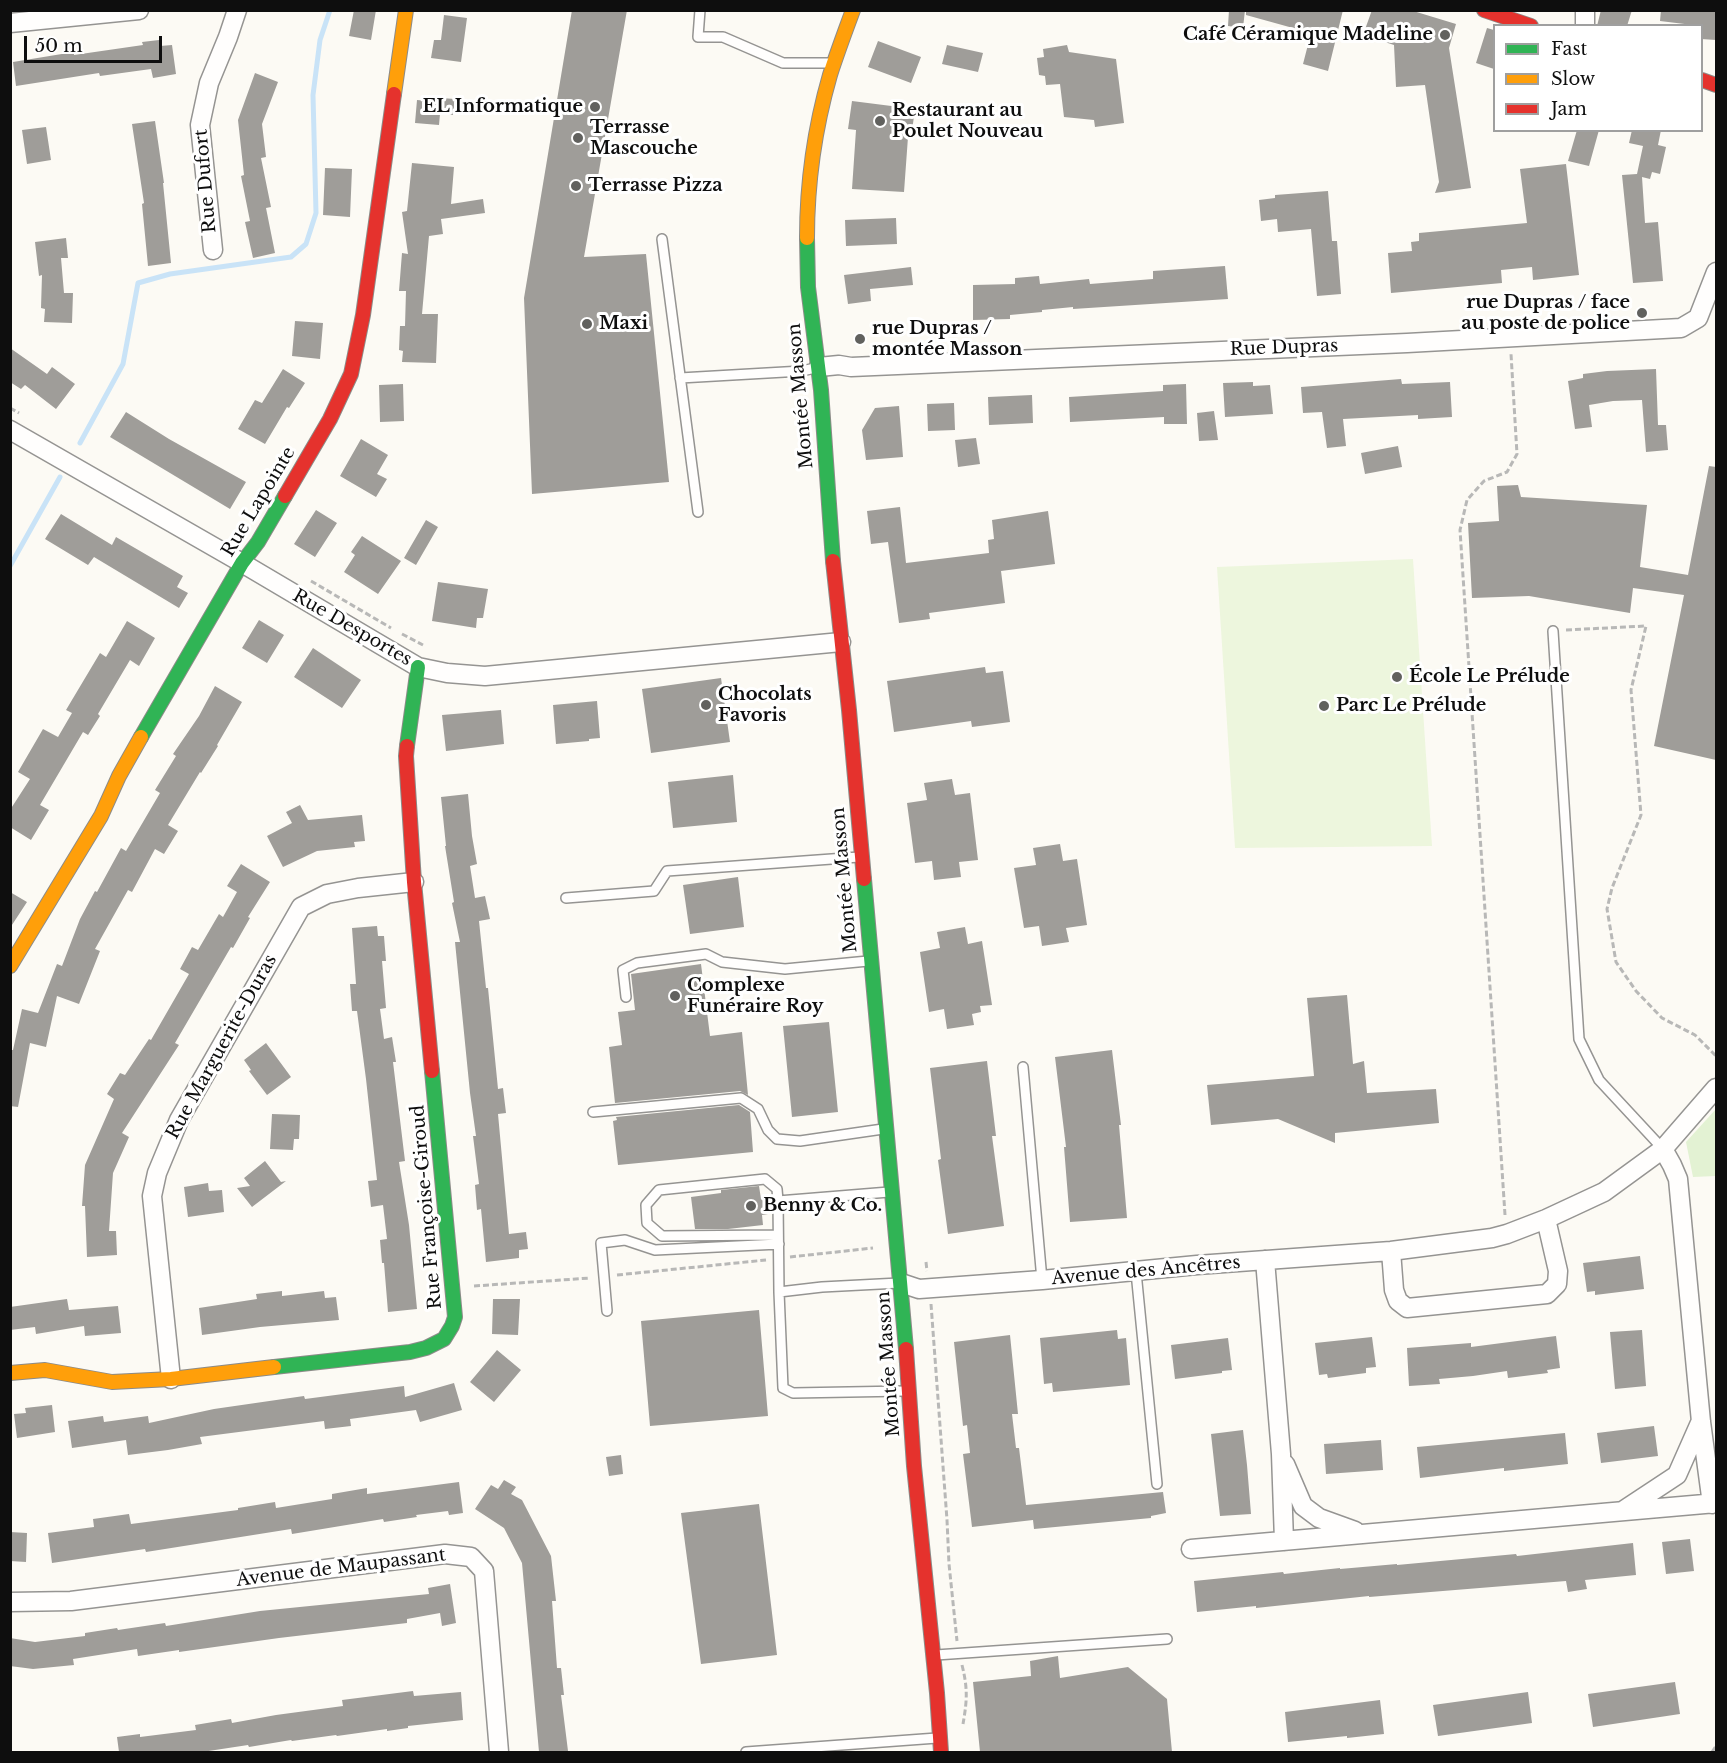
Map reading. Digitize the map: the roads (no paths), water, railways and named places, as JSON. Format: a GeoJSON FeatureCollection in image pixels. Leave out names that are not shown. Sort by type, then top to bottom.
{"type":"FeatureCollection","features":[{"type":"Feature","properties":{"kind":"street"},"geometry":{"type":"LineString","coordinates":[[10,23],[139,10]]}},
{"type":"Feature","properties":{"kind":"street","name":"Rue Dufort"},"geometry":{"type":"LineString","coordinates":[[213,250],[200,125],[209,82],[237,10]]}},
{"type":"Feature","properties":{"kind":"street","name":"Rue Lapointe"},"geometry":{"type":"LineString","coordinates":[[10,966],[96,824],[131,756],[242,563],[258,542],[330,420],[351,374],[363,315],[405,10]]}},
{"type":"Feature","properties":{"kind":"street","name":"Montée Masson"},"geometry":{"type":"LineString","coordinates":[[853,10],[834,63],[816,136],[807,212],[808,287],[819,367],[828,504],[849,710],[896,1249],[901,1282],[915,1476],[940,1752]]}},
{"type":"Feature","properties":{"kind":"street"},"geometry":{"type":"LineString","coordinates":[[1484,10],[1525,24]]}},
{"type":"Feature","properties":{"kind":"street","name":"Rue Dupras"},"geometry":{"type":"LineString","coordinates":[[819,367],[1407,343],[1681,328],[1698,318],[1716,272]]}},
{"type":"Feature","properties":{"kind":"street","name":"Rue Desportes"},"geometry":{"type":"LineString","coordinates":[[10,430],[418,667],[447,673],[485,676],[841,642]]}},
{"type":"Feature","properties":{"kind":"street","name":"Rue Françoise-Giroud"},"geometry":{"type":"LineString","coordinates":[[10,1373],[45,1370],[112,1383],[171,1379],[410,1352],[443,1341],[452,1329],[455,1317],[414,882],[406,756],[418,667]]}},
{"type":"Feature","properties":{"kind":"street","name":"Rue Marguerite-Duras"},"geometry":{"type":"LineString","coordinates":[[171,1379],[153,1196],[157,1173],[179,1120],[301,907],[327,894],[414,882]]}},
{"type":"Feature","properties":{"kind":"street","name":"Avenue des Ancêtres"},"geometry":{"type":"LineString","coordinates":[[901,1282],[920,1289],[1042,1280],[1391,1251],[1507,1234],[1546,1220],[1604,1192],[1663,1149],[1716,1088]]}},
{"type":"Feature","properties":{"kind":"street"},"geometry":{"type":"LineString","coordinates":[[1191,1549],[1714,1504],[1701,1422],[1678,1179],[1663,1149]]}},
{"type":"Feature","properties":{"kind":"street"},"geometry":{"type":"LineString","coordinates":[[1391,1251],[1394,1290],[1398,1301],[1407,1308],[1547,1294],[1557,1284],[1558,1271],[1546,1220]]}},
{"type":"Feature","properties":{"kind":"street"},"geometry":{"type":"LineString","coordinates":[[1265,1260],[1281,1454],[1284,1541]]}},
{"type":"Feature","properties":{"kind":"street"},"geometry":{"type":"LineString","coordinates":[[1622,1511],[1677,1475],[1701,1422]]}},
{"type":"Feature","properties":{"kind":"street"},"geometry":{"type":"LineString","coordinates":[[1281,1454],[1303,1506],[1318,1518],[1361,1534]]}},
{"type":"Feature","properties":{"kind":"street","name":"Avenue de Maupassant"},"geometry":{"type":"LineString","coordinates":[[10,1602],[82,1599],[445,1554],[471,1557],[484,1570],[499,1752]]}},
{"type":"Feature","properties":{"kind":"lane"},"geometry":{"type":"LineString","coordinates":[[700,10],[698,37],[723,37],[783,63],[834,63]]}},
{"type":"Feature","properties":{"kind":"lane"},"geometry":{"type":"LineString","coordinates":[[662,239],[698,512]]}},
{"type":"Feature","properties":{"kind":"lane"},"geometry":{"type":"LineString","coordinates":[[680,378],[802,371],[819,367]]}},
{"type":"Feature","properties":{"kind":"lane"},"geometry":{"type":"LineString","coordinates":[[1553,631],[1579,1039],[1599,1080],[1663,1149]]}},
{"type":"Feature","properties":{"kind":"lane"},"geometry":{"type":"LineString","coordinates":[[566,898],[654,891],[667,871],[861,857]]}},
{"type":"Feature","properties":{"kind":"lane"},"geometry":{"type":"LineString","coordinates":[[626,997],[623,970],[637,963],[706,954],[722,962],[785,969],[870,960]]}},
{"type":"Feature","properties":{"kind":"lane"},"geometry":{"type":"LineString","coordinates":[[1023,1067],[1042,1280]]}},
{"type":"Feature","properties":{"kind":"lane"},"geometry":{"type":"LineString","coordinates":[[593,1112],[741,1098],[758,1109],[768,1130],[777,1139],[800,1141],[885,1129]]}},
{"type":"Feature","properties":{"kind":"lane"},"geometry":{"type":"LineString","coordinates":[[778,1239],[662,1236],[647,1224],[646,1205],[659,1190],[765,1179],[777,1189],[783,1388],[793,1394],[909,1391]]}},
{"type":"Feature","properties":{"kind":"lane"},"geometry":{"type":"LineString","coordinates":[[778,1201],[891,1191]]}},
{"type":"Feature","properties":{"kind":"lane"},"geometry":{"type":"LineString","coordinates":[[607,1311],[601,1243],[625,1240],[655,1250],[778,1239]]}},
{"type":"Feature","properties":{"kind":"lane"},"geometry":{"type":"LineString","coordinates":[[1136,1272],[1157,1484]]}},
{"type":"Feature","properties":{"kind":"lane"},"geometry":{"type":"LineString","coordinates":[[779,1292],[901,1282]]}},
{"type":"Feature","properties":{"kind":"lane"},"geometry":{"type":"LineString","coordinates":[[933,1655],[1167,1639]]}},
{"type":"Feature","properties":{"kind":"lane"},"geometry":{"type":"LineString","coordinates":[[746,1752],[939,1737]]}},
{"type":"Feature","properties":{"kind":"waterway"},"geometry":{"type":"LineString","coordinates":[[80,443],[123,364],[138,283],[170,274],[291,257],[306,244],[316,213],[313,95],[320,40],[330,10]]}},
{"type":"Feature","properties":{"kind":"waterway"},"geometry":{"type":"LineString","coordinates":[[10,566],[60,477]]}},
{"type":"Feature","properties":{"kind":"place","name":"Café Céramique Madeline"},"geometry":{"type":"Point","coordinates":[1445,35]}},
{"type":"Feature","properties":{"kind":"place","name":"EL Informatique"},"geometry":{"type":"Point","coordinates":[595,107]}},
{"type":"Feature","properties":{"kind":"place","name":"Restaurant au Poulet Nouveau"},"geometry":{"type":"Point","coordinates":[880,121]}},
{"type":"Feature","properties":{"kind":"place","name":"Terrasse Mascouche"},"geometry":{"type":"Point","coordinates":[578,138]}},
{"type":"Feature","properties":{"kind":"place","name":"Terrasse Pizza"},"geometry":{"type":"Point","coordinates":[576,186]}},
{"type":"Feature","properties":{"kind":"place","name":"rue Dupras / face au poste de police"},"geometry":{"type":"Point","coordinates":[1642,313]}},
{"type":"Feature","properties":{"kind":"place","name":"Maxi"},"geometry":{"type":"Point","coordinates":[587,324]}},
{"type":"Feature","properties":{"kind":"place","name":"rue Dupras / montée Masson"},"geometry":{"type":"Point","coordinates":[860,339]}},
{"type":"Feature","properties":{"kind":"place","name":"École Le Prélude"},"geometry":{"type":"Point","coordinates":[1397,677]}},
{"type":"Feature","properties":{"kind":"place","name":"Chocolats Favoris"},"geometry":{"type":"Point","coordinates":[706,705]}},
{"type":"Feature","properties":{"kind":"place","name":"Parc Le Prélude"},"geometry":{"type":"Point","coordinates":[1324,706]}},
{"type":"Feature","properties":{"kind":"place","name":"Complexe Funéraire Roy"},"geometry":{"type":"Point","coordinates":[675,996]}},
{"type":"Feature","properties":{"kind":"place","name":"Benny & Co."},"geometry":{"type":"Point","coordinates":[751,1206]}}]}
